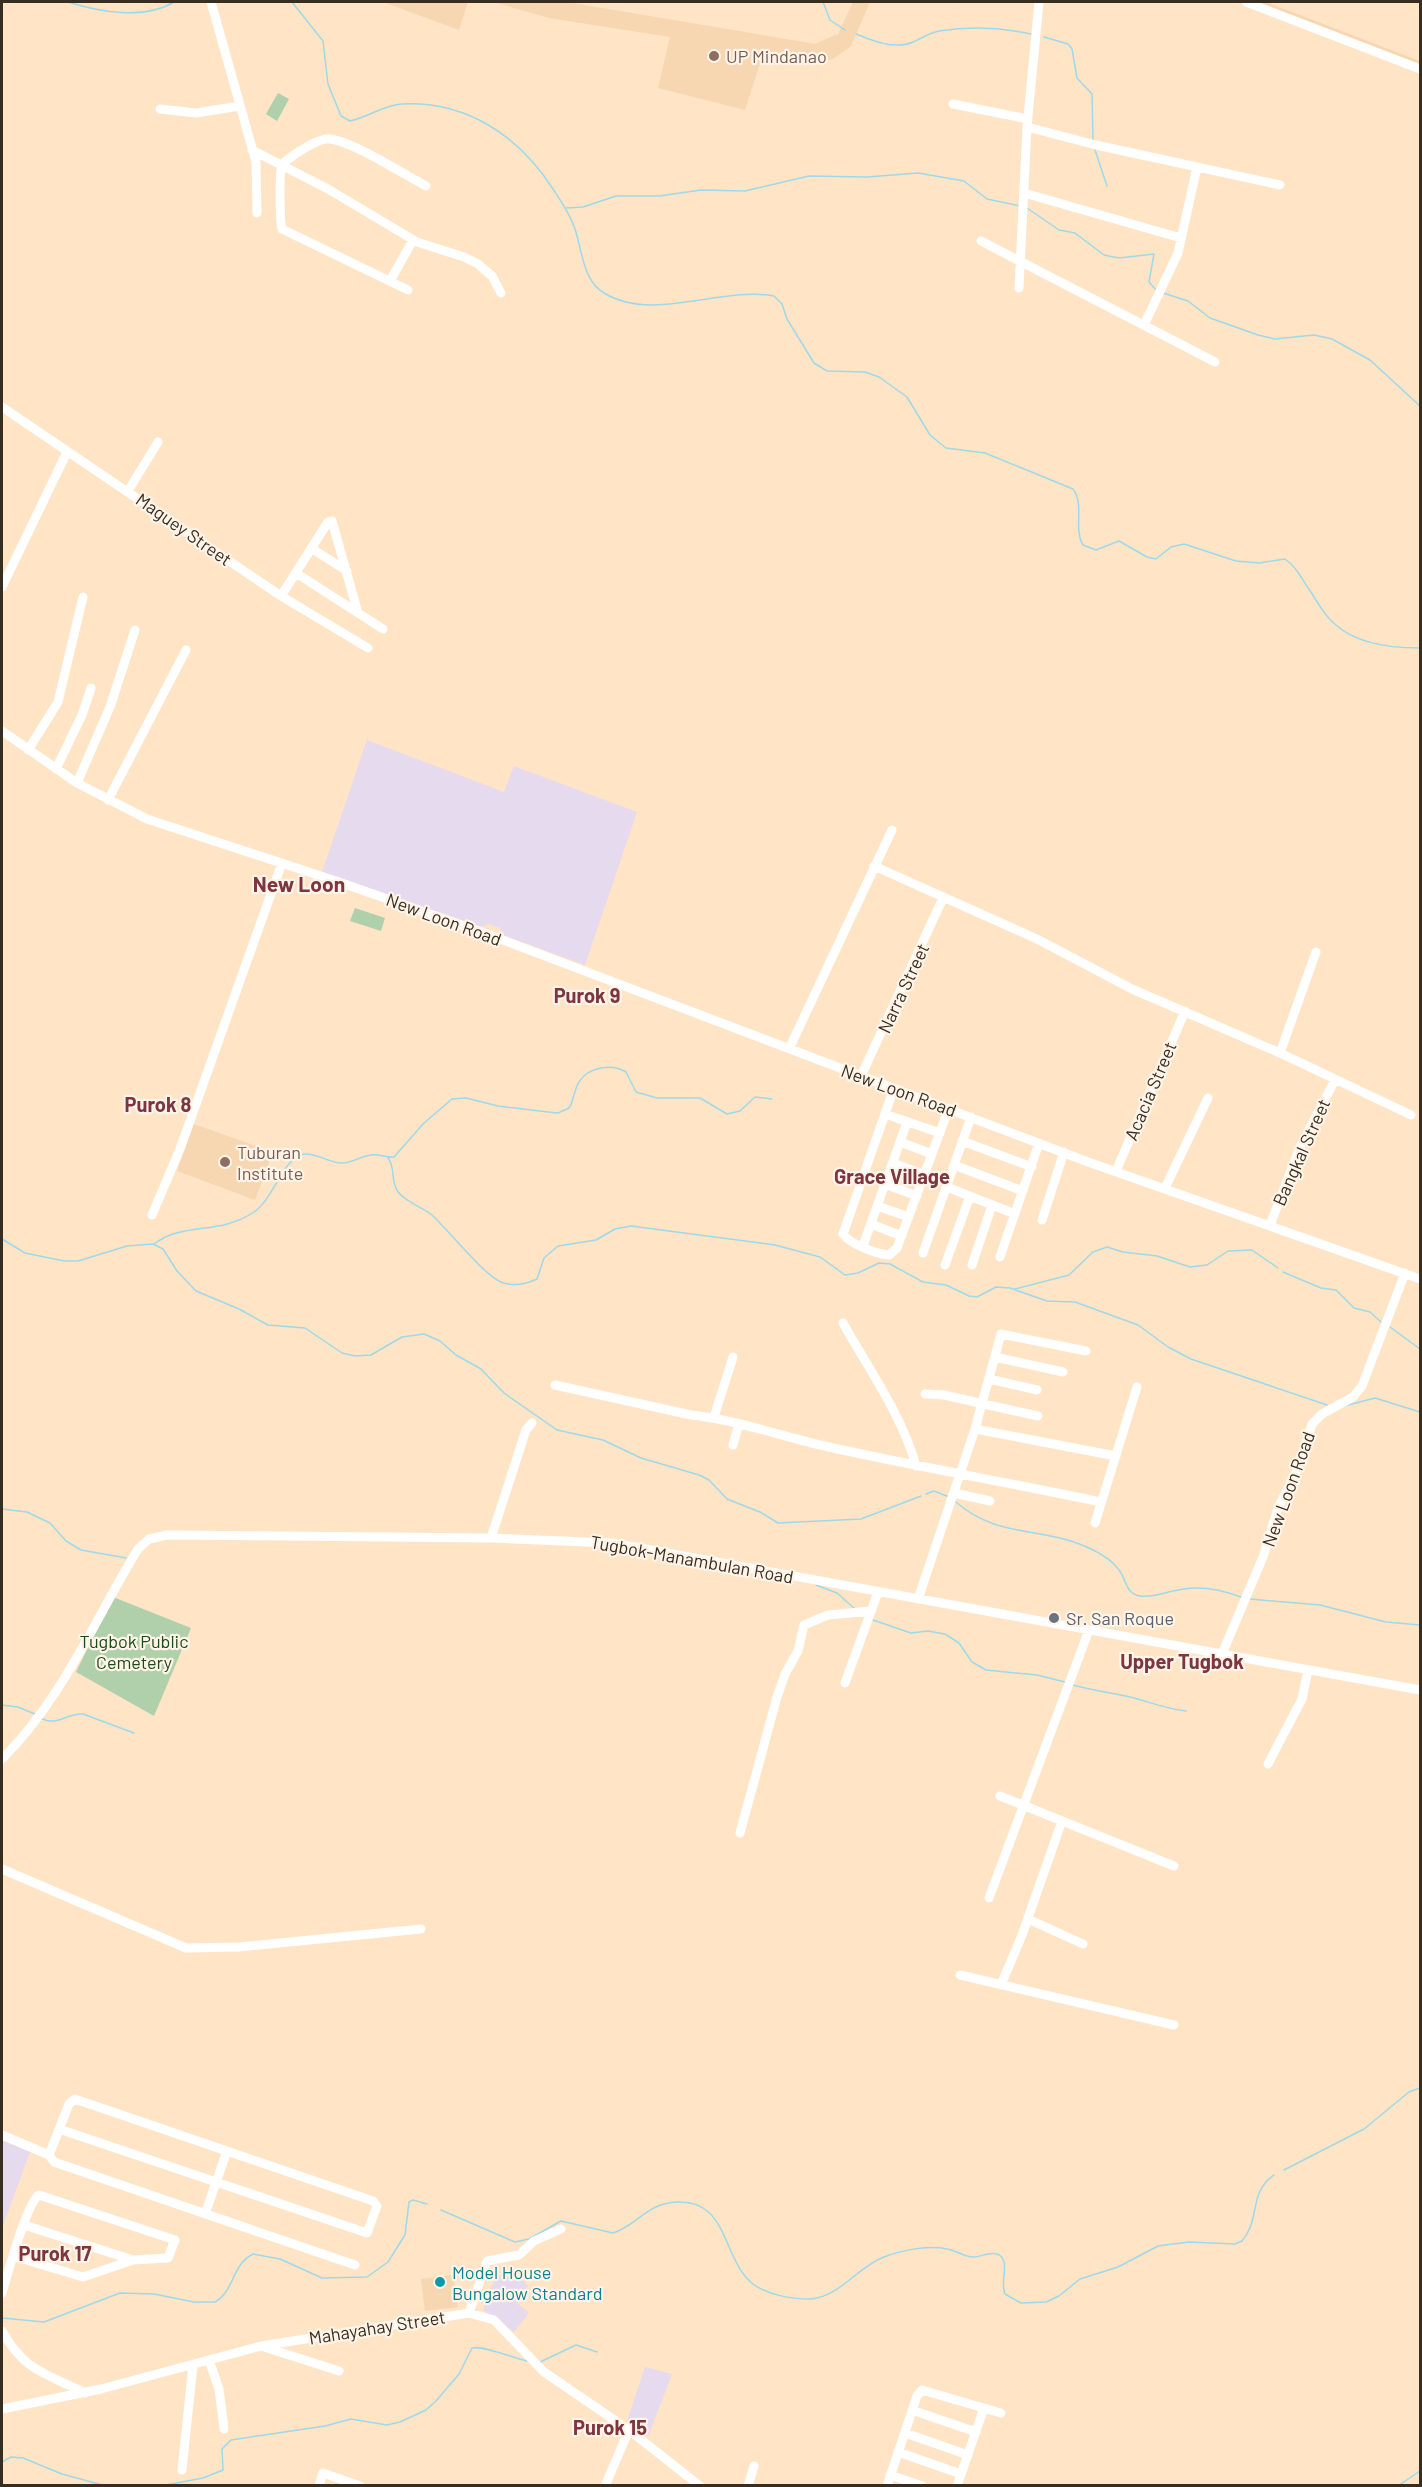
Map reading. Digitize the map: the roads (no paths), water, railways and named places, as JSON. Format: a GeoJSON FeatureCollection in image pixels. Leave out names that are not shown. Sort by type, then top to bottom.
{"type":"FeatureCollection","features":[{"type":"Feature","properties":{"kind":"street"},"geometry":{"type":"LineString","coordinates":[[211,2],[252,150],[258,179],[257,213]]}},
{"type":"Feature","properties":{"kind":"street"},"geometry":{"type":"LineString","coordinates":[[1019,288],[1028,123],[1039,2]]}},
{"type":"Feature","properties":{"kind":"street"},"geometry":{"type":"LineString","coordinates":[[1246,2],[1420,69]]}},
{"type":"Feature","properties":{"kind":"street"},"geometry":{"type":"LineString","coordinates":[[1259,2],[1420,64]]}},
{"type":"Feature","properties":{"kind":"street"},"geometry":{"type":"LineString","coordinates":[[953,104],[1197,167],[1280,185]]}},
{"type":"Feature","properties":{"kind":"street"},"geometry":{"type":"LineString","coordinates":[[160,109],[196,113],[240,106]]}},
{"type":"Feature","properties":{"kind":"street"},"geometry":{"type":"LineString","coordinates":[[408,290],[282,229],[279,181],[282,165],[318,141],[328,138],[360,151],[426,186]]}},
{"type":"Feature","properties":{"kind":"street"},"geometry":{"type":"LineString","coordinates":[[252,150],[413,240],[478,264],[492,276],[501,293]]}},
{"type":"Feature","properties":{"kind":"street"},"geometry":{"type":"LineString","coordinates":[[1144,325],[1167,278],[1181,238],[1197,167]]}},
{"type":"Feature","properties":{"kind":"street"},"geometry":{"type":"LineString","coordinates":[[1024,193],[1181,238]]}},
{"type":"Feature","properties":{"kind":"street"},"geometry":{"type":"LineString","coordinates":[[390,281],[413,240]]}},
{"type":"Feature","properties":{"kind":"street"},"geometry":{"type":"LineString","coordinates":[[981,241],[1215,362]]}},
{"type":"Feature","properties":{"kind":"street","name":"Maguey Street"},"geometry":{"type":"LineString","coordinates":[[2,407],[281,596],[368,648]]}},
{"type":"Feature","properties":{"kind":"street"},"geometry":{"type":"LineString","coordinates":[[128,491],[158,442]]}},
{"type":"Feature","properties":{"kind":"street"},"geometry":{"type":"LineString","coordinates":[[2,587],[67,452]]}},
{"type":"Feature","properties":{"kind":"street"},"geometry":{"type":"LineString","coordinates":[[281,596],[328,522],[333,522],[358,613]]}},
{"type":"Feature","properties":{"kind":"street"},"geometry":{"type":"LineString","coordinates":[[311,548],[347,571]]}},
{"type":"Feature","properties":{"kind":"street"},"geometry":{"type":"LineString","coordinates":[[296,573],[383,629]]}},
{"type":"Feature","properties":{"kind":"street"},"geometry":{"type":"LineString","coordinates":[[28,750],[58,702],[83,597]]}},
{"type":"Feature","properties":{"kind":"street"},"geometry":{"type":"LineString","coordinates":[[77,783],[116,692],[135,630]]}},
{"type":"Feature","properties":{"kind":"street"},"geometry":{"type":"LineString","coordinates":[[108,800],[186,650]]}},
{"type":"Feature","properties":{"kind":"street"},"geometry":{"type":"LineString","coordinates":[[56,769],[77,726],[91,688]]}},
{"type":"Feature","properties":{"kind":"street","name":"New Loon Road"},"geometry":{"type":"LineString","coordinates":[[2,731],[77,783],[147,819],[487,934],[1064,1152],[1405,1273],[1362,1386],[1353,1397],[1322,1414],[1312,1424],[1297,1470],[1278,1508],[1263,1557],[1221,1654]]}},
{"type":"Feature","properties":{"kind":"street"},"geometry":{"type":"LineString","coordinates":[[789,1049],[892,830]]}},
{"type":"Feature","properties":{"kind":"street"},"geometry":{"type":"LineString","coordinates":[[152,1215],[180,1149],[282,863]]}},
{"type":"Feature","properties":{"kind":"street"},"geometry":{"type":"LineString","coordinates":[[874,866],[1037,939],[1132,989],[1280,1053],[1412,1115]]}},
{"type":"Feature","properties":{"kind":"street","name":"Narra Street"},"geometry":{"type":"LineString","coordinates":[[861,1076],[944,898]]}},
{"type":"Feature","properties":{"kind":"street"},"geometry":{"type":"LineString","coordinates":[[1280,1053],[1316,952]]}},
{"type":"Feature","properties":{"kind":"street","name":"Acacia Street"},"geometry":{"type":"LineString","coordinates":[[1116,1171],[1185,1011]]}},
{"type":"Feature","properties":{"kind":"street","name":"Bangkal Street"},"geometry":{"type":"LineString","coordinates":[[1270,1225],[1301,1145],[1335,1080]]}},
{"type":"Feature","properties":{"kind":"street"},"geometry":{"type":"LineString","coordinates":[[894,1088],[844,1236],[863,1246],[889,1255],[896,1251],[949,1108]]}},
{"type":"Feature","properties":{"kind":"street"},"geometry":{"type":"LineString","coordinates":[[1165,1188],[1208,1098]]}},
{"type":"Feature","properties":{"kind":"street"},"geometry":{"type":"LineString","coordinates":[[885,1114],[940,1134]]}},
{"type":"Feature","properties":{"kind":"street"},"geometry":{"type":"LineString","coordinates":[[923,1253],[972,1117]]}},
{"type":"Feature","properties":{"kind":"street"},"geometry":{"type":"LineString","coordinates":[[863,1246],[907,1122]]}},
{"type":"Feature","properties":{"kind":"street"},"geometry":{"type":"LineString","coordinates":[[900,1142],[932,1154]]}},
{"type":"Feature","properties":{"kind":"street"},"geometry":{"type":"LineString","coordinates":[[962,1142],[1032,1167]]}},
{"type":"Feature","properties":{"kind":"street"},"geometry":{"type":"LineString","coordinates":[[1000,1257],[1040,1143]]}},
{"type":"Feature","properties":{"kind":"street"},"geometry":{"type":"LineString","coordinates":[[1042,1220],[1064,1152]]}},
{"type":"Feature","properties":{"kind":"street"},"geometry":{"type":"LineString","coordinates":[[892,1163],[925,1175]]}},
{"type":"Feature","properties":{"kind":"street"},"geometry":{"type":"LineString","coordinates":[[954,1165],[1023,1191]]}},
{"type":"Feature","properties":{"kind":"street"},"geometry":{"type":"LineString","coordinates":[[885,1184],[917,1196]]}},
{"type":"Feature","properties":{"kind":"street"},"geometry":{"type":"LineString","coordinates":[[947,1187],[1015,1214]]}},
{"type":"Feature","properties":{"kind":"street"},"geometry":{"type":"LineString","coordinates":[[945,1265],[970,1196]]}},
{"type":"Feature","properties":{"kind":"street"},"geometry":{"type":"LineString","coordinates":[[972,1265],[992,1205]]}},
{"type":"Feature","properties":{"kind":"street"},"geometry":{"type":"LineString","coordinates":[[878,1206],[909,1217]]}},
{"type":"Feature","properties":{"kind":"street"},"geometry":{"type":"LineString","coordinates":[[871,1224],[902,1236]]}},
{"type":"Feature","properties":{"kind":"street"},"geometry":{"type":"LineString","coordinates":[[1405,1273],[1420,1279]]}},
{"type":"Feature","properties":{"kind":"street"},"geometry":{"type":"LineString","coordinates":[[843,1323],[896,1419],[916,1466]]}},
{"type":"Feature","properties":{"kind":"street"},"geometry":{"type":"LineString","coordinates":[[918,1599],[975,1429],[1002,1334],[1086,1351]]}},
{"type":"Feature","properties":{"kind":"street"},"geometry":{"type":"LineString","coordinates":[[714,1418],[734,1357]]}},
{"type":"Feature","properties":{"kind":"street"},"geometry":{"type":"LineString","coordinates":[[995,1357],[1063,1372]]}},
{"type":"Feature","properties":{"kind":"street"},"geometry":{"type":"LineString","coordinates":[[989,1379],[1037,1390]]}},
{"type":"Feature","properties":{"kind":"street"},"geometry":{"type":"LineString","coordinates":[[555,1385],[714,1418],[916,1466],[1101,1502]]}},
{"type":"Feature","properties":{"kind":"street"},"geometry":{"type":"LineString","coordinates":[[1095,1523],[1137,1387]]}},
{"type":"Feature","properties":{"kind":"street"},"geometry":{"type":"LineString","coordinates":[[925,1394],[944,1395],[1038,1416]]}},
{"type":"Feature","properties":{"kind":"street"},"geometry":{"type":"LineString","coordinates":[[491,1538],[526,1430],[532,1423]]}},
{"type":"Feature","properties":{"kind":"street"},"geometry":{"type":"LineString","coordinates":[[733,1445],[739,1424]]}},
{"type":"Feature","properties":{"kind":"street"},"geometry":{"type":"LineString","coordinates":[[975,1429],[1116,1456]]}},
{"type":"Feature","properties":{"kind":"street"},"geometry":{"type":"LineString","coordinates":[[954,1493],[990,1501]]}},
{"type":"Feature","properties":{"kind":"street","name":"Tugbok-Manambulan Road"},"geometry":{"type":"LineString","coordinates":[[2,1758],[18,1742],[51,1699],[138,1549],[149,1539],[167,1535],[491,1538],[612,1543],[1420,1690]]}},
{"type":"Feature","properties":{"kind":"street"},"geometry":{"type":"LineString","coordinates":[[845,1683],[878,1592]]}},
{"type":"Feature","properties":{"kind":"street"},"geometry":{"type":"LineString","coordinates":[[740,1833],[784,1674],[798,1651],[804,1625],[828,1615],[871,1611]]}},
{"type":"Feature","properties":{"kind":"street"},"geometry":{"type":"LineString","coordinates":[[989,1898],[1089,1630]]}},
{"type":"Feature","properties":{"kind":"street"},"geometry":{"type":"LineString","coordinates":[[1268,1764],[1302,1699],[1308,1670]]}},
{"type":"Feature","properties":{"kind":"street"},"geometry":{"type":"LineString","coordinates":[[1000,1796],[1174,1866]]}},
{"type":"Feature","properties":{"kind":"street"},"geometry":{"type":"LineString","coordinates":[[1001,1985],[1028,1919],[1062,1821]]}},
{"type":"Feature","properties":{"kind":"street"},"geometry":{"type":"LineString","coordinates":[[2,1869],[186,1948],[239,1947],[421,1929]]}},
{"type":"Feature","properties":{"kind":"street"},"geometry":{"type":"LineString","coordinates":[[1028,1919],[1083,1944]]}},
{"type":"Feature","properties":{"kind":"street"},"geometry":{"type":"LineString","coordinates":[[960,1975],[1174,2025]]}},
{"type":"Feature","properties":{"kind":"street"},"geometry":{"type":"LineString","coordinates":[[49,2155],[59,2129],[69,2104],[75,2099],[373,2201],[376,2208],[367,2233],[59,2129]]}},
{"type":"Feature","properties":{"kind":"street"},"geometry":{"type":"LineString","coordinates":[[2,2135],[49,2155],[54,2162],[355,2265]]}},
{"type":"Feature","properties":{"kind":"street"},"geometry":{"type":"LineString","coordinates":[[205,2214],[227,2151]]}},
{"type":"Feature","properties":{"kind":"street"},"geometry":{"type":"LineString","coordinates":[[2,2293],[13,2256],[33,2199],[39,2195],[175,2240],[168,2259],[133,2260],[78,2277],[13,2256]]}},
{"type":"Feature","properties":{"kind":"street"},"geometry":{"type":"LineString","coordinates":[[24,2225],[133,2260]]}},
{"type":"Feature","properties":{"kind":"street"},"geometry":{"type":"LineString","coordinates":[[469,2313],[487,2261],[519,2255],[534,2241],[561,2229]]}},
{"type":"Feature","properties":{"kind":"street","name":"Mahayahay Street"},"geometry":{"type":"LineString","coordinates":[[2,2409],[85,2393],[261,2346],[469,2313],[494,2320],[551,2378],[629,2430],[700,2486]]}},
{"type":"Feature","properties":{"kind":"street"},"geometry":{"type":"LineString","coordinates":[[2,2331],[25,2363],[34,2370],[85,2393]]}},
{"type":"Feature","properties":{"kind":"street"},"geometry":{"type":"LineString","coordinates":[[261,2346],[339,2371]]}},
{"type":"Feature","properties":{"kind":"street"},"geometry":{"type":"LineString","coordinates":[[209,2360],[219,2389],[224,2429]]}},
{"type":"Feature","properties":{"kind":"street"},"geometry":{"type":"LineString","coordinates":[[182,2470],[193,2365]]}},
{"type":"Feature","properties":{"kind":"street"},"geometry":{"type":"LineString","coordinates":[[887,2486],[919,2392],[926,2390],[1001,2413]]}},
{"type":"Feature","properties":{"kind":"street"},"geometry":{"type":"LineString","coordinates":[[957,2486],[984,2408]]}},
{"type":"Feature","properties":{"kind":"street"},"geometry":{"type":"LineString","coordinates":[[912,2410],[976,2432]]}},
{"type":"Feature","properties":{"kind":"street"},"geometry":{"type":"LineString","coordinates":[[605,2486],[629,2430]]}},
{"type":"Feature","properties":{"kind":"street"},"geometry":{"type":"LineString","coordinates":[[904,2433],[968,2455]]}},
{"type":"Feature","properties":{"kind":"street"},"geometry":{"type":"LineString","coordinates":[[898,2452],[962,2474]]}},
{"type":"Feature","properties":{"kind":"street"},"geometry":{"type":"LineString","coordinates":[[748,2486],[754,2466]]}},
{"type":"Feature","properties":{"kind":"street"},"geometry":{"type":"LineString","coordinates":[[319,2486],[323,2473],[354,2485]]}},
{"type":"Feature","properties":{"kind":"street"},"geometry":{"type":"LineString","coordinates":[[890,2475],[922,2486]]}},
{"type":"Feature","properties":{"kind":"waterway"},"geometry":{"type":"LineString","coordinates":[[68,2],[94,9],[136,13],[162,8],[174,2]]}},
{"type":"Feature","properties":{"kind":"waterway"},"geometry":{"type":"LineString","coordinates":[[292,2],[323,41],[328,84],[341,116],[350,121],[395,105],[426,105],[448,109],[489,125],[524,153],[553,189],[573,223],[587,273],[597,288],[604,293],[623,301],[644,305],[753,294],[774,296],[782,304],[787,319],[814,363],[827,371],[865,372],[879,377],[907,397],[930,435],[946,448],[985,453],[1073,489],[1078,502],[1079,532],[1083,545],[1096,550],[1119,541],[1147,557],[1156,559],[1171,547],[1184,544],[1236,561],[1259,563],[1285,559],[1296,570],[1328,618],[1354,637],[1376,644],[1420,648]]}},
{"type":"Feature","properties":{"kind":"waterway"},"geometry":{"type":"LineString","coordinates":[[823,2],[830,20],[845,30]]}},
{"type":"Feature","properties":{"kind":"waterway"},"geometry":{"type":"LineString","coordinates":[[856,34],[892,45],[913,42],[935,32],[962,28],[1008,30],[1031,34]]}},
{"type":"Feature","properties":{"kind":"waterway"},"geometry":{"type":"LineString","coordinates":[[1044,37],[1068,44],[1072,49],[1077,78],[1092,94],[1093,140]]}},
{"type":"Feature","properties":{"kind":"waterway"},"geometry":{"type":"LineString","coordinates":[[1095,150],[1107,186]]}},
{"type":"Feature","properties":{"kind":"waterway"},"geometry":{"type":"LineString","coordinates":[[566,208],[583,207],[616,196],[659,196],[701,190],[745,191],[809,176],[867,177],[918,173],[964,181],[987,199],[1020,206]]}},
{"type":"Feature","properties":{"kind":"waterway"},"geometry":{"type":"LineString","coordinates":[[1027,208],[1059,230],[1075,233],[1104,255],[1119,258],[1154,254],[1149,282],[1157,291]]}},
{"type":"Feature","properties":{"kind":"waterway"},"geometry":{"type":"LineString","coordinates":[[1163,293],[1188,301],[1210,318],[1258,335],[1275,339],[1314,335],[1332,339],[1370,360],[1420,406]]}},
{"type":"Feature","properties":{"kind":"waterway"},"geometry":{"type":"LineString","coordinates":[[154,1244],[177,1233],[227,1224],[254,1212],[267,1198],[290,1162],[304,1154],[340,1163],[371,1155],[394,1157],[424,1123],[452,1099],[466,1098],[498,1106],[558,1113],[569,1108],[577,1085],[583,1077],[594,1070],[607,1067],[626,1072],[636,1092],[657,1098],[700,1098],[727,1114],[740,1111],[755,1097],[772,1099]]}},
{"type":"Feature","properties":{"kind":"waterway"},"geometry":{"type":"LineString","coordinates":[[388,1158],[398,1192],[405,1199],[432,1215],[485,1271],[506,1284],[519,1284],[537,1279],[544,1258],[558,1246],[596,1240],[615,1229],[631,1226],[775,1245],[820,1257],[845,1275],[858,1273],[879,1263],[890,1264],[923,1282],[946,1285],[969,1296],[977,1297],[996,1287],[1010,1288],[1047,1301],[1075,1302],[1138,1325],[1168,1347],[1191,1359],[1327,1405]]}},
{"type":"Feature","properties":{"kind":"waterway"},"geometry":{"type":"LineString","coordinates":[[2,1239],[25,1253],[64,1261],[78,1261],[127,1246],[153,1244],[163,1249],[177,1271],[196,1291],[239,1309],[268,1325],[305,1328],[342,1353],[355,1356],[371,1355],[402,1337],[424,1334],[440,1341],[456,1355],[481,1369],[504,1393],[557,1430],[603,1440],[641,1458],[699,1475],[709,1480],[727,1499],[760,1512],[778,1523],[861,1519],[921,1496]]}},
{"type":"Feature","properties":{"kind":"waterway"},"geometry":{"type":"LineString","coordinates":[[1015,1289],[1069,1275],[1093,1252],[1107,1247],[1123,1252],[1157,1256],[1190,1267],[1207,1265],[1228,1251],[1252,1250],[1278,1268]]}},
{"type":"Feature","properties":{"kind":"waterway"},"geometry":{"type":"LineString","coordinates":[[1283,1272],[1321,1288],[1336,1290],[1354,1308],[1370,1312],[1381,1322]]}},
{"type":"Feature","properties":{"kind":"waterway"},"geometry":{"type":"LineString","coordinates":[[1390,1327],[1420,1349]]}},
{"type":"Feature","properties":{"kind":"waterway"},"geometry":{"type":"LineString","coordinates":[[1344,1406],[1375,1398],[1420,1412]]}},
{"type":"Feature","properties":{"kind":"waterway"},"geometry":{"type":"LineString","coordinates":[[926,1494],[934,1491],[949,1497]]}},
{"type":"Feature","properties":{"kind":"waterway"},"geometry":{"type":"LineString","coordinates":[[956,1502],[988,1522],[1072,1541],[1093,1550],[1116,1566],[1129,1590],[1136,1595],[1150,1596],[1202,1588],[1241,1597]]}},
{"type":"Feature","properties":{"kind":"waterway"},"geometry":{"type":"LineString","coordinates":[[2,1509],[27,1512],[50,1523],[66,1541],[81,1550],[126,1558]]}},
{"type":"Feature","properties":{"kind":"waterway"},"geometry":{"type":"LineString","coordinates":[[816,1585],[837,1593],[855,1609]]}},
{"type":"Feature","properties":{"kind":"waterway"},"geometry":{"type":"LineString","coordinates":[[1250,1599],[1320,1605],[1386,1622],[1420,1625]]}},
{"type":"Feature","properties":{"kind":"waterway"},"geometry":{"type":"LineString","coordinates":[[873,1620],[911,1633],[928,1631],[945,1634],[959,1643],[972,1662],[986,1670],[1037,1675],[1065,1682]]}},
{"type":"Feature","properties":{"kind":"waterway"},"geometry":{"type":"LineString","coordinates":[[1073,1685],[1186,1711]]}},
{"type":"Feature","properties":{"kind":"waterway"},"geometry":{"type":"LineString","coordinates":[[2,1705],[18,1707],[35,1714]]}},
{"type":"Feature","properties":{"kind":"waterway"},"geometry":{"type":"LineString","coordinates":[[42,1719],[53,1721],[83,1714],[134,1733]]}},
{"type":"Feature","properties":{"kind":"waterway"},"geometry":{"type":"LineString","coordinates":[[1284,2170],[1364,2129],[1409,2092],[1420,2088]]}},
{"type":"Feature","properties":{"kind":"waterway"},"geometry":{"type":"LineString","coordinates":[[441,2210],[515,2242],[529,2239],[561,2221],[613,2233],[660,2205],[688,2203],[703,2208],[713,2217],[742,2273],[753,2284],[773,2294],[803,2299],[821,2297],[884,2257],[907,2250],[940,2248],[970,2257],[997,2254],[1003,2259],[1005,2267],[1003,2285],[1005,2294],[1021,2303],[1046,2302],[1059,2296],[1080,2279],[1118,2267],[1158,2246],[1189,2242],[1235,2244],[1242,2241],[1248,2233],[1257,2198],[1266,2182],[1274,2175]]}},
{"type":"Feature","properties":{"kind":"waterway"},"geometry":{"type":"LineString","coordinates":[[2,2318],[44,2322],[120,2293],[154,2294],[194,2302],[215,2302],[226,2291],[241,2265],[253,2254],[280,2259],[322,2278],[367,2277],[388,2262],[405,2235],[409,2202],[413,2200],[427,2204]]}},
{"type":"Feature","properties":{"kind":"waterway"},"geometry":{"type":"LineString","coordinates":[[540,2362],[576,2345],[597,2352]]}},
{"type":"Feature","properties":{"kind":"waterway"},"geometry":{"type":"LineString","coordinates":[[161,2486],[203,2478],[223,2470],[222,2449],[231,2440],[325,2426],[351,2419],[387,2425],[400,2422],[426,2410],[436,2401],[459,2374],[472,2348],[491,2350],[527,2361]]}},
{"type":"Feature","properties":{"kind":"waterway"},"geometry":{"type":"LineString","coordinates":[[2,2462],[11,2457],[23,2458],[62,2474],[106,2486]]}},
{"type":"Feature","properties":{"kind":"waterway"},"geometry":{"type":"LineString","coordinates":[[1398,2486],[1420,2471]]}},
{"type":"Feature","properties":{"kind":"waterway"},"geometry":{"type":"LineString","coordinates":[[117,2486],[133,2486]]}},
{"type":"Feature","properties":{"kind":"place","name":"UP Mindanao"},"geometry":{"type":"Point","coordinates":[714,56]}},
{"type":"Feature","properties":{"kind":"place","name":"Tuburan Institute"},"geometry":{"type":"Point","coordinates":[225,1162]}},
{"type":"Feature","properties":{"kind":"place","name":"Sr. San Roque"},"geometry":{"type":"Point","coordinates":[1054,1618]}},
{"type":"Feature","properties":{"kind":"place","name":"Model House Bungalow Standard"},"geometry":{"type":"Point","coordinates":[440,2282]}},
{"type":"Feature","properties":{"kind":"district","name":"New Loon"},"geometry":{"type":"Point","coordinates":[299,883]}},
{"type":"Feature","properties":{"kind":"district","name":"Purok 9"},"geometry":{"type":"Point","coordinates":[587,995]}},
{"type":"Feature","properties":{"kind":"district","name":"Purok 8"},"geometry":{"type":"Point","coordinates":[158,1104]}},
{"type":"Feature","properties":{"kind":"district","name":"Grace Village"},"geometry":{"type":"Point","coordinates":[892,1176]}},
{"type":"Feature","properties":{"kind":"district","name":"Upper Tugbok"},"geometry":{"type":"Point","coordinates":[1182,1661]}},
{"type":"Feature","properties":{"kind":"district","name":"Purok 17"},"geometry":{"type":"Point","coordinates":[55,2253]}},
{"type":"Feature","properties":{"kind":"district","name":"Purok 15"},"geometry":{"type":"Point","coordinates":[610,2427]}},
{"type":"Feature","properties":{"kind":"park label","name":"Tugbok Public Cemetery"},"geometry":{"type":"Point","coordinates":[134,1651]}}]}
